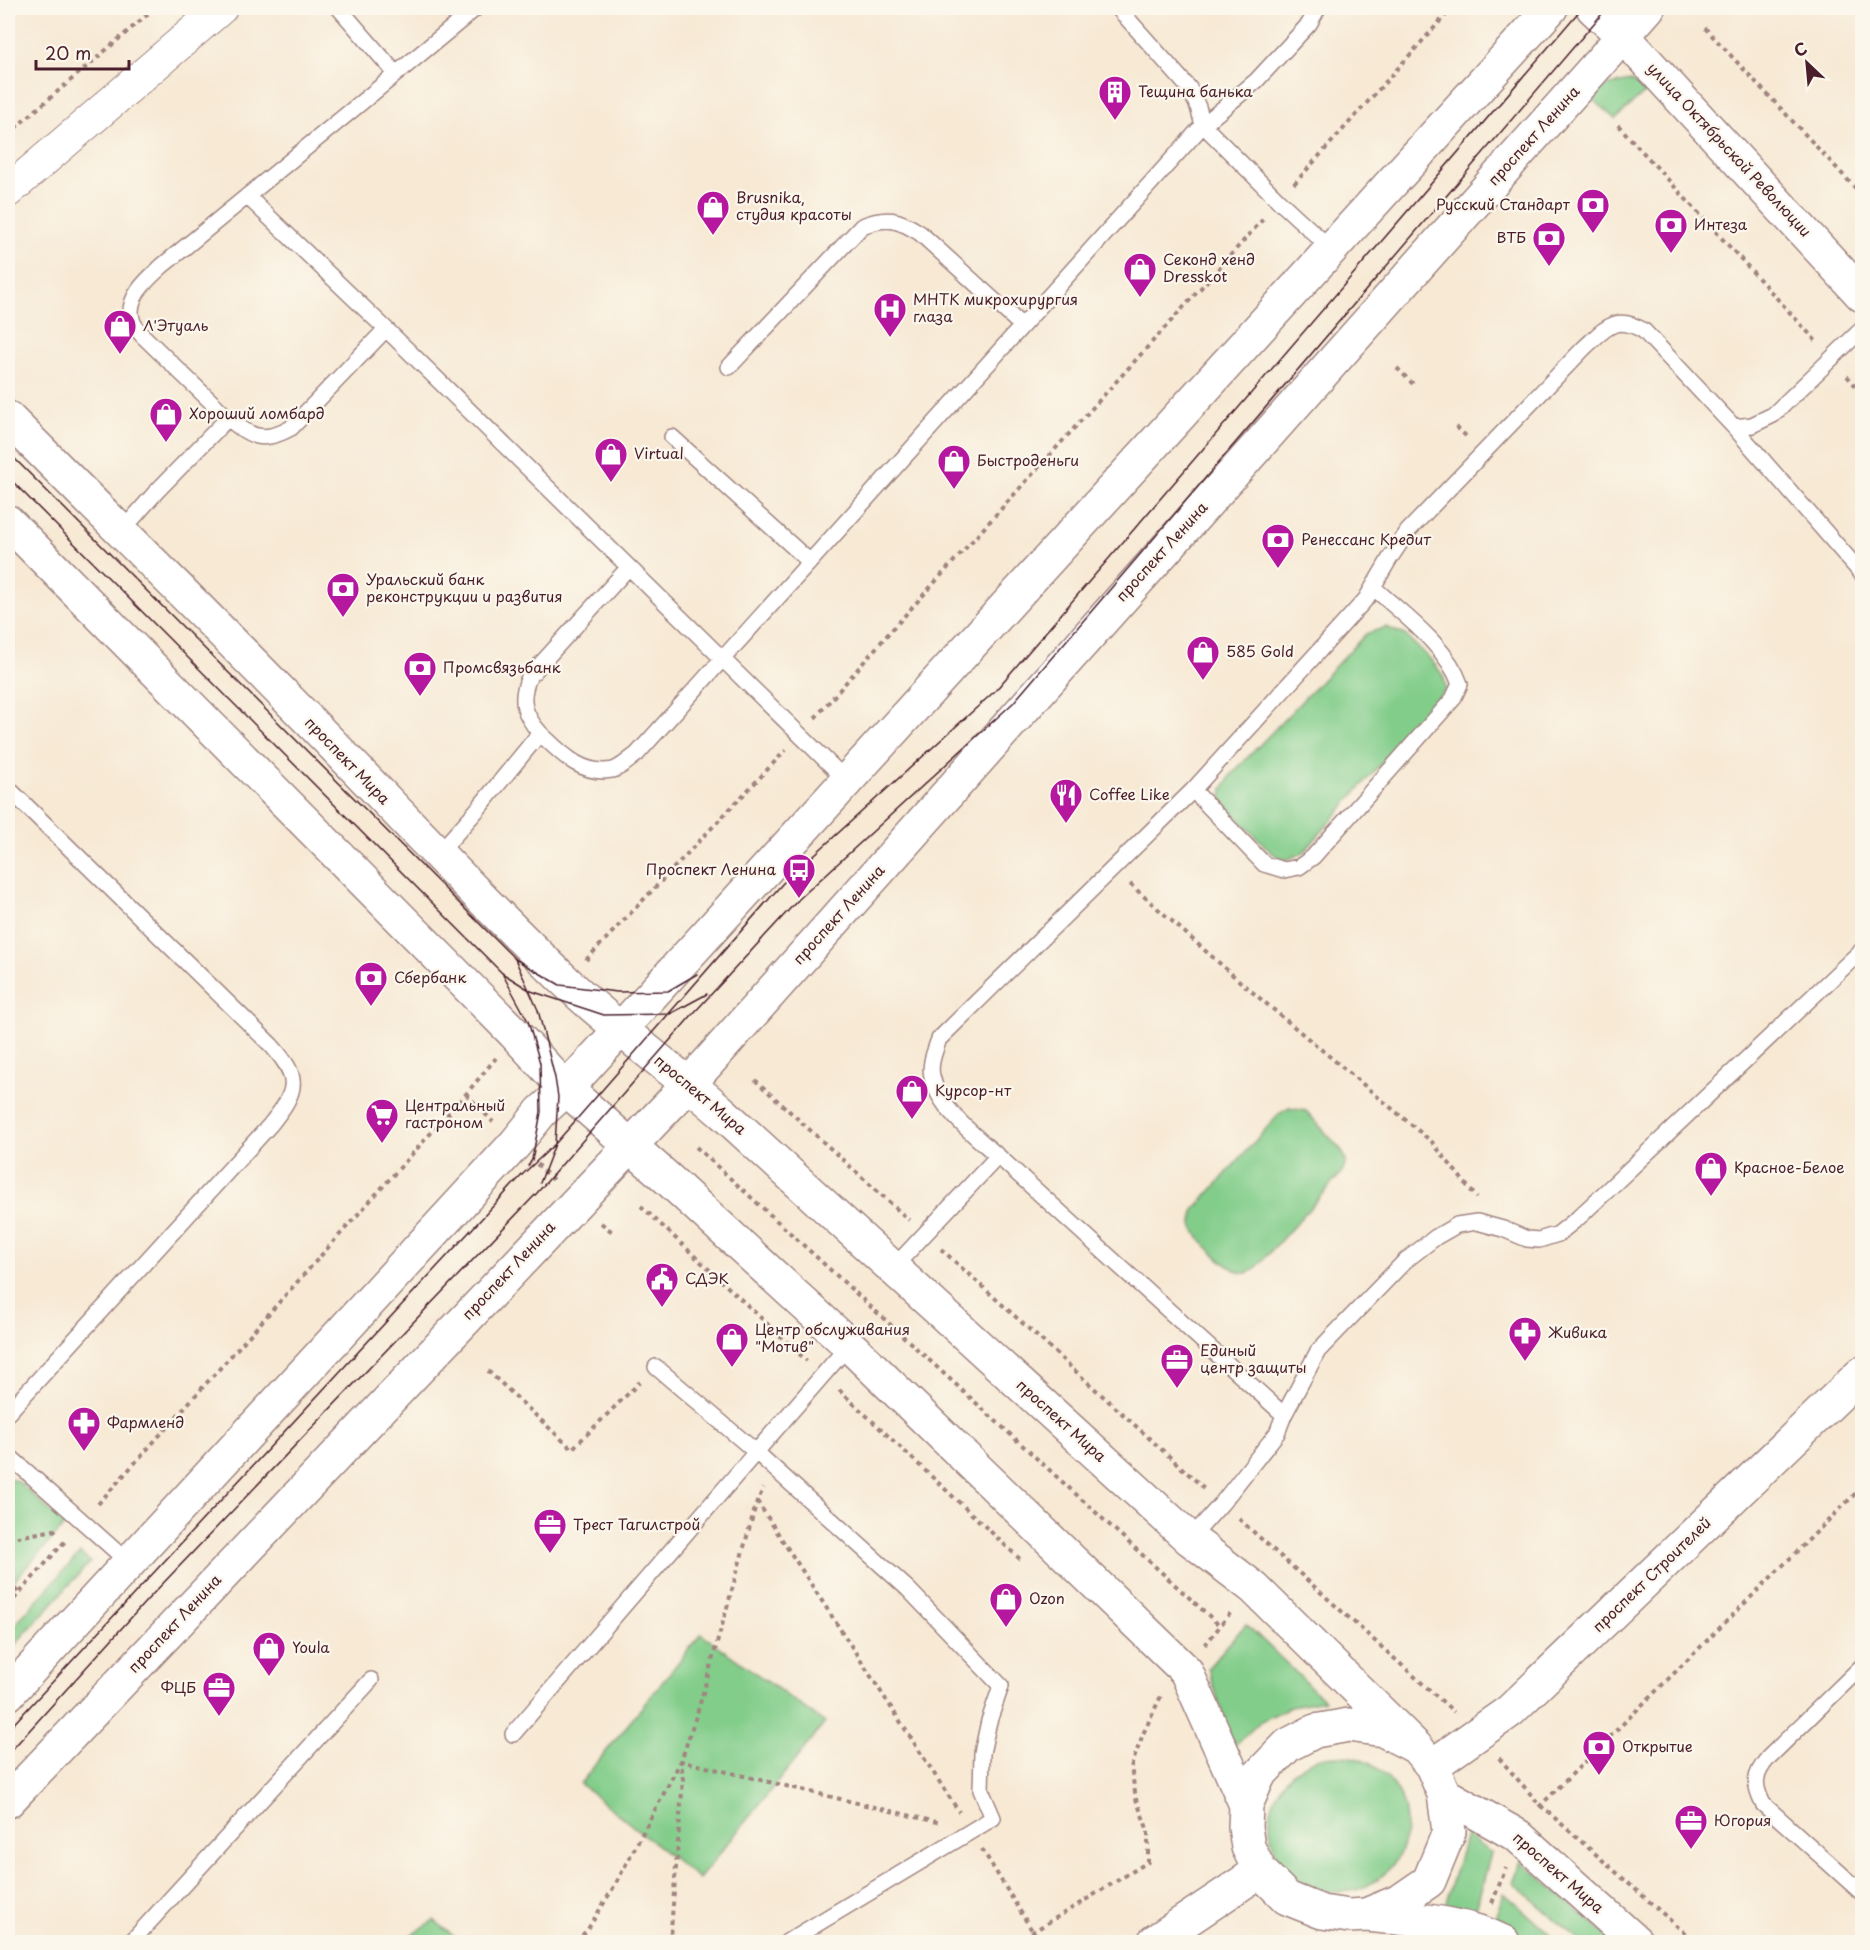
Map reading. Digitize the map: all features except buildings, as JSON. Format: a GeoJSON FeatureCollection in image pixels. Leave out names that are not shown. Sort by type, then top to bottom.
{"type":"FeatureCollection","features":[{"type":"Feature","properties":{"kind":"main road"},"geometry":{"type":"LineString","coordinates":[[8,1694],[542,1112],[566,1089],[1551,8]]}},
{"type":"Feature","properties":{"kind":"main road","name":"улица Октябрьской Революции"},"geometry":{"type":"LineString","coordinates":[[1593,8],[1623,36],[1863,295]]}},
{"type":"Feature","properties":{"kind":"main road","name":"проспект Ленина"},"geometry":{"type":"LineString","coordinates":[[8,1801],[689,1084],[1648,8]]}},
{"type":"Feature","properties":{"kind":"main road","name":"проспект Мира"},"geometry":{"type":"LineString","coordinates":[[8,418],[285,696],[437,855],[565,981],[689,1084],[1190,1539],[1254,1588],[1431,1769],[1518,1836],[1636,1942]]}},
{"type":"Feature","properties":{"kind":"main road"},"geometry":{"type":"LineString","coordinates":[[8,522],[514,1033],[566,1089],[849,1344],[1186,1671],[1246,1805]]}},
{"type":"Feature","properties":{"kind":"main road","name":"проспект Строителей"},"geometry":{"type":"LineString","coordinates":[[1431,1769],[1510,1711],[1863,1373]]}},
{"type":"Feature","properties":{"kind":"main road"},"geometry":{"type":"LineString","coordinates":[[1366,1915],[1400,1901],[1429,1881],[1449,1832],[1431,1769],[1383,1730],[1349,1725],[1315,1731],[1288,1745],[1259,1775],[1246,1805],[1245,1827],[1248,1847],[1260,1871],[1287,1898],[1322,1912],[1449,1924],[1492,1937]]}},
{"type":"Feature","properties":{"kind":"main road"},"geometry":{"type":"LineString","coordinates":[[1154,1942],[1260,1871]]}},
{"type":"Feature","properties":{"kind":"street"},"geometry":{"type":"LineString","coordinates":[[8,191],[221,8]]}},
{"type":"Feature","properties":{"kind":"lane"},"geometry":{"type":"LineString","coordinates":[[339,8],[396,74]]}},
{"type":"Feature","properties":{"kind":"lane"},"geometry":{"type":"LineString","coordinates":[[386,329],[291,428],[276,436],[257,437],[241,429],[228,418],[142,335],[132,321],[131,310],[135,297],[144,283],[476,8]]}},
{"type":"Feature","properties":{"kind":"lane"},"geometry":{"type":"LineString","coordinates":[[629,567],[529,677],[524,690],[528,719],[567,759],[588,769],[614,770],[637,754],[808,561],[1203,125],[1256,81],[1309,24],[1318,8]]}},
{"type":"Feature","properties":{"kind":"lane"},"geometry":{"type":"LineString","coordinates":[[1124,10],[1189,88],[1203,125],[1331,249]]}},
{"type":"Feature","properties":{"kind":"lane"},"geometry":{"type":"LineString","coordinates":[[247,196],[386,329],[847,781]]}},
{"type":"Feature","properties":{"kind":"lane"},"geometry":{"type":"LineString","coordinates":[[729,368],[862,226],[875,221],[903,222],[920,233],[1022,326]]}},
{"type":"Feature","properties":{"kind":"lane"},"geometry":{"type":"LineString","coordinates":[[1284,1415],[965,1128],[940,1096],[932,1076],[932,1062],[939,1040],[1193,790],[1366,599],[1389,558],[1408,531],[1606,328],[1625,322],[1644,331],[1734,428],[1863,574]]}},
{"type":"Feature","properties":{"kind":"lane"},"geometry":{"type":"LineString","coordinates":[[1734,428],[1752,425],[1773,415],[1863,329]]}},
{"type":"Feature","properties":{"kind":"lane"},"geometry":{"type":"LineString","coordinates":[[121,532],[156,492],[228,418]]}},
{"type":"Feature","properties":{"kind":"lane"},"geometry":{"type":"LineString","coordinates":[[672,437],[808,561]]}},
{"type":"Feature","properties":{"kind":"lane"},"geometry":{"type":"LineString","coordinates":[[1193,790],[1264,864],[1284,870],[1299,867],[1313,857],[1453,699],[1460,684],[1455,670],[1439,649],[1373,587]]}},
{"type":"Feature","properties":{"kind":"lane"},"geometry":{"type":"LineString","coordinates":[[437,855],[540,733]]}},
{"type":"Feature","properties":{"kind":"lane"},"geometry":{"type":"LineString","coordinates":[[8,788],[271,1045],[287,1062],[294,1080],[288,1102],[270,1125],[8,1413]]}},
{"type":"Feature","properties":{"kind":"lane"},"geometry":{"type":"LineString","coordinates":[[1190,1539],[1277,1433],[1318,1351],[1405,1261],[1436,1237],[1457,1226],[1477,1222],[1527,1239],[1539,1240],[1558,1234],[1578,1218],[1863,950]]}},
{"type":"Feature","properties":{"kind":"lane"},"geometry":{"type":"LineString","coordinates":[[893,1268],[998,1156]]}},
{"type":"Feature","properties":{"kind":"lane"},"geometry":{"type":"LineString","coordinates":[[513,1734],[849,1344]]}},
{"type":"Feature","properties":{"kind":"lane"},"geometry":{"type":"LineString","coordinates":[[656,1367],[756,1452],[908,1589],[1001,1686],[982,1753],[981,1790],[993,1818],[787,1942]]}},
{"type":"Feature","properties":{"kind":"lane"},"geometry":{"type":"LineString","coordinates":[[8,1455],[128,1562]]}},
{"type":"Feature","properties":{"kind":"lane"},"geometry":{"type":"LineString","coordinates":[[1863,1666],[1768,1758],[1759,1769],[1756,1780],[1757,1792],[1762,1804],[1863,1893]]}},
{"type":"Feature","properties":{"kind":"lane"},"geometry":{"type":"LineString","coordinates":[[131,1942],[371,1680]]}},
{"type":"Feature","properties":{"kind":"path"},"geometry":{"type":"LineString","coordinates":[[8,134],[155,8]]}},
{"type":"Feature","properties":{"kind":"path"},"geometry":{"type":"LineString","coordinates":[[565,981],[609,938],[800,736],[1452,8]]}},
{"type":"Feature","properties":{"kind":"path"},"geometry":{"type":"LineString","coordinates":[[1705,28],[1863,195]]}},
{"type":"Feature","properties":{"kind":"path"},"geometry":{"type":"LineString","coordinates":[[1618,125],[1863,393]]}},
{"type":"Feature","properties":{"kind":"path"},"geometry":{"type":"LineString","coordinates":[[1397,368],[1413,384]]}},
{"type":"Feature","properties":{"kind":"path"},"geometry":{"type":"LineString","coordinates":[[1113,869],[1244,985],[1432,1142],[1503,1229]]}},
{"type":"Feature","properties":{"kind":"path"},"geometry":{"type":"LineString","coordinates":[[8,1606],[488,1070],[514,1033]]}},
{"type":"Feature","properties":{"kind":"path"},"geometry":{"type":"LineString","coordinates":[[696,1147],[1219,1625]]}},
{"type":"Feature","properties":{"kind":"path"},"geometry":{"type":"LineString","coordinates":[[641,1206],[1023,1562]]}},
{"type":"Feature","properties":{"kind":"path"},"geometry":{"type":"LineString","coordinates":[[489,1371],[572,1449],[656,1367]]}},
{"type":"Feature","properties":{"kind":"path"},"geometry":{"type":"LineString","coordinates":[[576,1942],[588,1929],[615,1885],[681,1761],[699,1707],[757,1501],[775,1469]]}},
{"type":"Feature","properties":{"kind":"path"},"geometry":{"type":"LineString","coordinates":[[1492,1937],[1518,1836],[1540,1805],[1863,1486]]}},
{"type":"Feature","properties":{"kind":"path"},"geometry":{"type":"LineString","coordinates":[[757,1501],[971,1831]]}},
{"type":"Feature","properties":{"kind":"path"},"geometry":{"type":"LineString","coordinates":[[8,1539],[54,1530],[65,1541]]}},
{"type":"Feature","properties":{"kind":"path"},"geometry":{"type":"LineString","coordinates":[[8,1583],[19,1593]]}},
{"type":"Feature","properties":{"kind":"path"},"geometry":{"type":"LineString","coordinates":[[1016,1942],[1148,1862],[1148,1831],[1136,1799],[1131,1767],[1143,1734],[1163,1692],[1186,1671]]}},
{"type":"Feature","properties":{"kind":"path"},"geometry":{"type":"LineString","coordinates":[[681,1761],[971,1831]]}},
{"type":"Feature","properties":{"kind":"path"},"geometry":{"type":"LineString","coordinates":[[670,1942],[683,1779],[681,1761]]}},
{"type":"Feature","properties":{"kind":"path"},"geometry":{"type":"LineString","coordinates":[[981,1848],[1033,1933]]}},
{"type":"Feature","properties":{"kind":"green space"},"geometry":{"type":"Polygon","coordinates":[[[1631,81],[1648,90],[1615,119],[1593,99],[1605,86],[1631,81]]]}},
{"type":"Feature","properties":{"kind":"green space"},"geometry":{"type":"Polygon","coordinates":[[[1386,627],[1405,635],[1431,660],[1443,675],[1446,689],[1303,853],[1286,860],[1272,853],[1222,802],[1223,789],[1231,775],[1366,634],[1386,627]]]}},
{"type":"Feature","properties":{"kind":"green space"},"geometry":{"type":"Polygon","coordinates":[[[1289,1108],[1306,1111],[1342,1151],[1346,1161],[1343,1171],[1254,1270],[1246,1273],[1240,1272],[1223,1262],[1199,1237],[1192,1224],[1194,1210],[1279,1114],[1289,1108]]]}},
{"type":"Feature","properties":{"kind":"green space"},"geometry":{"type":"Polygon","coordinates":[[[8,1478],[19,1482],[65,1525],[8,1587],[8,1478]]]}},
{"type":"Feature","properties":{"kind":"green space"},"geometry":{"type":"Polygon","coordinates":[[[80,1553],[90,1562],[8,1652],[8,1632],[80,1553]]]}},
{"type":"Feature","properties":{"kind":"green space"},"geometry":{"type":"Polygon","coordinates":[[[1246,1624],[1324,1700],[1291,1706],[1260,1722],[1233,1747],[1208,1668],[1246,1624]]]}},
{"type":"Feature","properties":{"kind":"green space"},"geometry":{"type":"Polygon","coordinates":[[[701,1634],[825,1723],[699,1879],[580,1784],[701,1634]]]}},
{"type":"Feature","properties":{"kind":"green space"},"geometry":{"type":"Polygon","coordinates":[[[1338,1756],[1364,1761],[1386,1776],[1401,1798],[1406,1824],[1401,1850],[1386,1872],[1364,1887],[1338,1892],[1312,1887],[1290,1872],[1275,1850],[1270,1824],[1275,1798],[1290,1776],[1312,1761],[1338,1756]]]}},
{"type":"Feature","properties":{"kind":"green space"},"geometry":{"type":"Polygon","coordinates":[[[1466,1835],[1491,1853],[1476,1909],[1444,1909],[1466,1835]]]}},
{"type":"Feature","properties":{"kind":"green space"},"geometry":{"type":"Polygon","coordinates":[[[1521,1861],[1614,1942],[1581,1942],[1513,1882],[1521,1861]]]}},
{"type":"Feature","properties":{"kind":"green space"},"geometry":{"type":"Polygon","coordinates":[[[1504,1893],[1559,1942],[1520,1942],[1494,1920],[1504,1893]]]}},
{"type":"Feature","properties":{"kind":"green space"},"geometry":{"type":"Polygon","coordinates":[[[434,1920],[461,1942],[401,1942],[434,1920]]]}},
{"type":"Feature","properties":{"kind":"tram line"},"geometry":{"type":"LineString","coordinates":[[8,1730],[523,1174],[555,1144],[783,883],[995,691],[1582,8]]}},
{"type":"Feature","properties":{"kind":"tram line"},"geometry":{"type":"LineString","coordinates":[[8,1754],[148,1599],[537,1193],[692,1015],[799,899],[1013,703],[1607,8]]}},
{"type":"Feature","properties":{"kind":"tram line"},"geometry":{"type":"LineString","coordinates":[[8,452],[515,959],[560,985],[617,992],[668,991],[697,974]]}},
{"type":"Feature","properties":{"kind":"tram line"},"geometry":{"type":"LineString","coordinates":[[8,477],[502,973],[531,991],[604,1015],[670,1014],[707,994]]}},
{"type":"Feature","properties":{"kind":"tram line"},"geometry":{"type":"LineString","coordinates":[[515,959],[538,1010],[558,1097],[555,1144],[540,1183]]}},
{"type":"Feature","properties":{"kind":"tram line"},"geometry":{"type":"LineString","coordinates":[[503,975],[528,1021],[540,1063],[541,1112],[532,1160],[528,1166]]}},
{"type":"Feature","properties":{"kind":"place","name":"Тещина банька"},"geometry":{"type":"Point","coordinates":[1115,121]}},
{"type":"Feature","properties":{"kind":"place","name":"Русский Стандарт"},"geometry":{"type":"Point","coordinates":[1593,234]}},
{"type":"Feature","properties":{"kind":"place","name":"Brusnika, студия красоты"},"geometry":{"type":"Point","coordinates":[713,236]}},
{"type":"Feature","properties":{"kind":"place","name":"Интеза"},"geometry":{"type":"Point","coordinates":[1671,254]}},
{"type":"Feature","properties":{"kind":"place","name":"ВТБ"},"geometry":{"type":"Point","coordinates":[1549,267]}},
{"type":"Feature","properties":{"kind":"place","name":"Секонд хенд Dresskot"},"geometry":{"type":"Point","coordinates":[1140,298]}},
{"type":"Feature","properties":{"kind":"place","name":"МНТК микрохирургия глаза"},"geometry":{"type":"Point","coordinates":[890,338]}},
{"type":"Feature","properties":{"kind":"place","name":"Л'Этуаль"},"geometry":{"type":"Point","coordinates":[120,355]}},
{"type":"Feature","properties":{"kind":"place","name":"Хороший ломбард"},"geometry":{"type":"Point","coordinates":[166,443]}},
{"type":"Feature","properties":{"kind":"place","name":"Virtual"},"geometry":{"type":"Point","coordinates":[611,483]}},
{"type":"Feature","properties":{"kind":"place","name":"Быстроденьги"},"geometry":{"type":"Point","coordinates":[954,490]}},
{"type":"Feature","properties":{"kind":"place","name":"Ренессанс Кредит"},"geometry":{"type":"Point","coordinates":[1278,569]}},
{"type":"Feature","properties":{"kind":"place","name":"Уральский банк реконструкции и развития"},"geometry":{"type":"Point","coordinates":[343,618]}},
{"type":"Feature","properties":{"kind":"place","name":"585 Gold"},"geometry":{"type":"Point","coordinates":[1203,681]}},
{"type":"Feature","properties":{"kind":"place","name":"Промсвязьбанк"},"geometry":{"type":"Point","coordinates":[420,697]}},
{"type":"Feature","properties":{"kind":"place","name":"Coffee Like"},"geometry":{"type":"Point","coordinates":[1066,824]}},
{"type":"Feature","properties":{"kind":"place","name":"Проспект Ленина"},"geometry":{"type":"Point","coordinates":[799,899]}},
{"type":"Feature","properties":{"kind":"place","name":"Сбербанк"},"geometry":{"type":"Point","coordinates":[371,1007]}},
{"type":"Feature","properties":{"kind":"place","name":"Курсор-нт"},"geometry":{"type":"Point","coordinates":[912,1120]}},
{"type":"Feature","properties":{"kind":"place","name":"Центральный гастроном"},"geometry":{"type":"Point","coordinates":[382,1144]}},
{"type":"Feature","properties":{"kind":"place","name":"Красное-Белое"},"geometry":{"type":"Point","coordinates":[1711,1197]}},
{"type":"Feature","properties":{"kind":"place","name":"СДЭК"},"geometry":{"type":"Point","coordinates":[662,1308]}},
{"type":"Feature","properties":{"kind":"place","name":"Живика"},"geometry":{"type":"Point","coordinates":[1525,1362]}},
{"type":"Feature","properties":{"kind":"place","name":"Центр обслуживания \"Мотив\""},"geometry":{"type":"Point","coordinates":[732,1368]}},
{"type":"Feature","properties":{"kind":"place","name":"Единый центр защиты"},"geometry":{"type":"Point","coordinates":[1177,1389]}},
{"type":"Feature","properties":{"kind":"place","name":"Фармленд"},"geometry":{"type":"Point","coordinates":[84,1452]}},
{"type":"Feature","properties":{"kind":"place","name":"Трест Тагилстрой"},"geometry":{"type":"Point","coordinates":[550,1554]}},
{"type":"Feature","properties":{"kind":"place","name":"Ozon"},"geometry":{"type":"Point","coordinates":[1006,1628]}},
{"type":"Feature","properties":{"kind":"place","name":"Youla"},"geometry":{"type":"Point","coordinates":[269,1677]}},
{"type":"Feature","properties":{"kind":"place","name":"ФЦБ"},"geometry":{"type":"Point","coordinates":[219,1717]}},
{"type":"Feature","properties":{"kind":"place","name":"Открытие"},"geometry":{"type":"Point","coordinates":[1599,1776]}},
{"type":"Feature","properties":{"kind":"place","name":"Югория"},"geometry":{"type":"Point","coordinates":[1691,1850]}}]}
